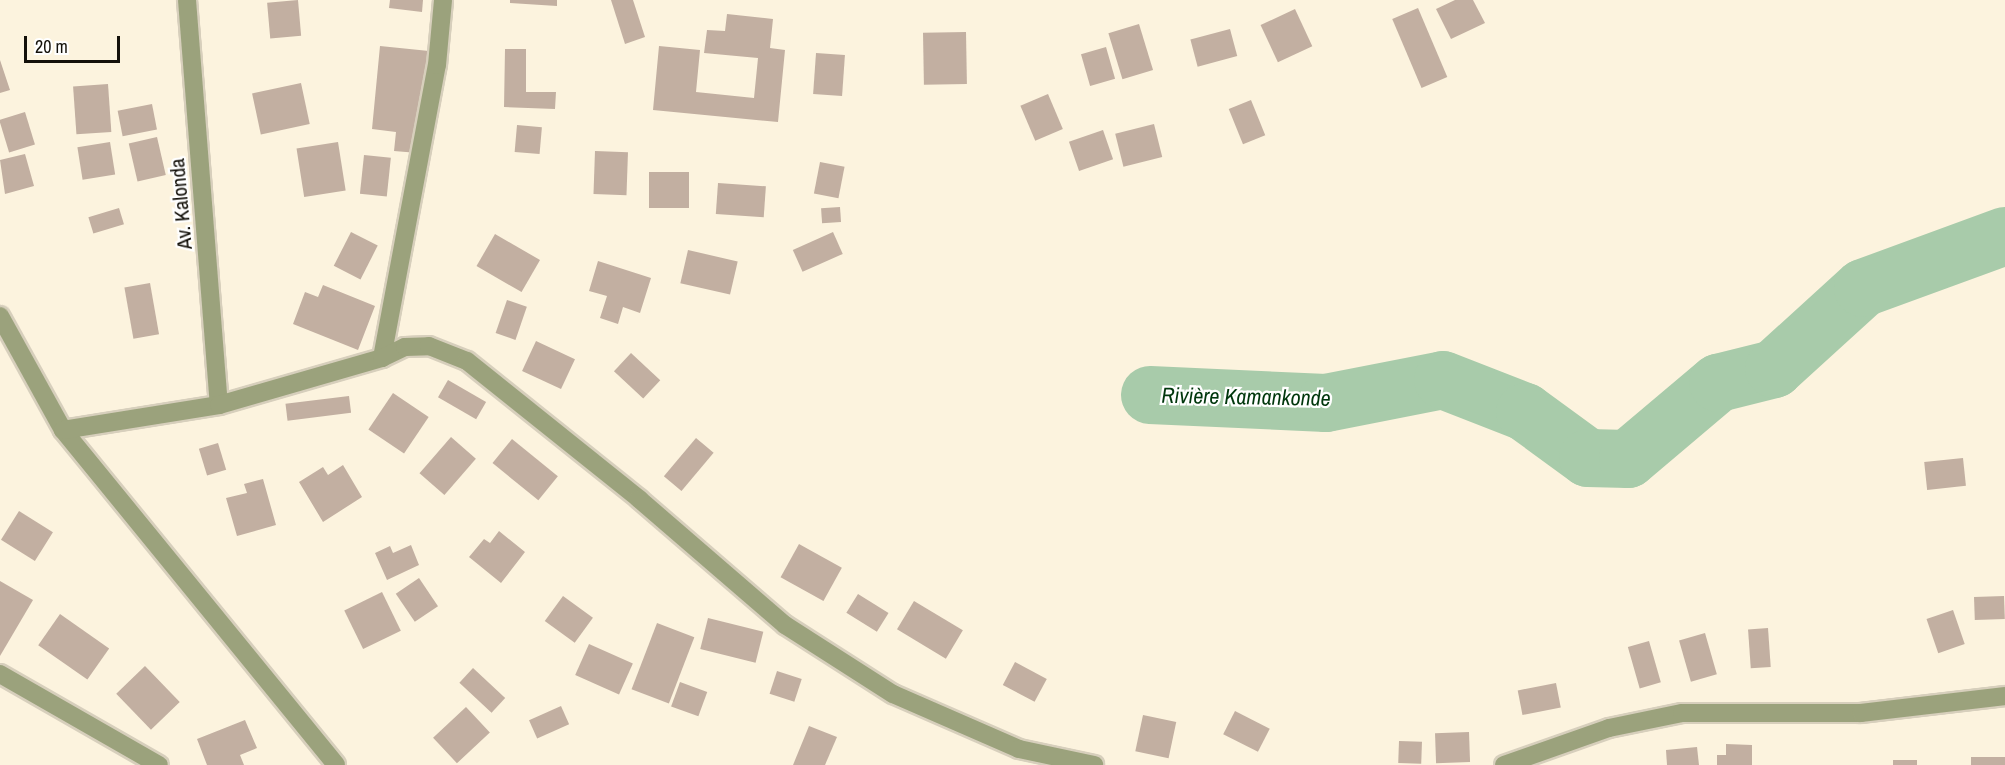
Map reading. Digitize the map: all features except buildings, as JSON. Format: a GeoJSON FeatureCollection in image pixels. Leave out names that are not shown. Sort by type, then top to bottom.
{"type":"FeatureCollection","features":[{"type":"Feature","properties":{"kind":"street","name":"Av. Kalonda"},"geometry":{"type":"LineString","coordinates":[[187,0],[219,405]]}},
{"type":"Feature","properties":{"kind":"street"},"geometry":{"type":"LineString","coordinates":[[382,358],[437,65],[443,0]]}},
{"type":"Feature","properties":{"kind":"street"},"geometry":{"type":"LineString","coordinates":[[0,316],[63,430],[336,765]]}},
{"type":"Feature","properties":{"kind":"street"},"geometry":{"type":"LineString","coordinates":[[63,430],[219,405],[382,358],[405,347],[429,345],[467,361],[639,499],[785,625],[893,694],[1018,748],[1094,765]]}},
{"type":"Feature","properties":{"kind":"street"},"geometry":{"type":"LineString","coordinates":[[0,674],[159,765]]}},
{"type":"Feature","properties":{"kind":"street"},"geometry":{"type":"LineString","coordinates":[[1504,765],[1609,728],[1682,713],[1860,712],[2005,696]]}},
{"type":"Feature","properties":{"kind":"waterway","name":"Rivière Kamankonde"},"geometry":{"type":"LineString","coordinates":[[1150,395],[1326,403],[1443,380],[1525,412],[1588,458],[1628,459],[1718,383],[1774,369],[1863,288],[2005,236]]}}]}
